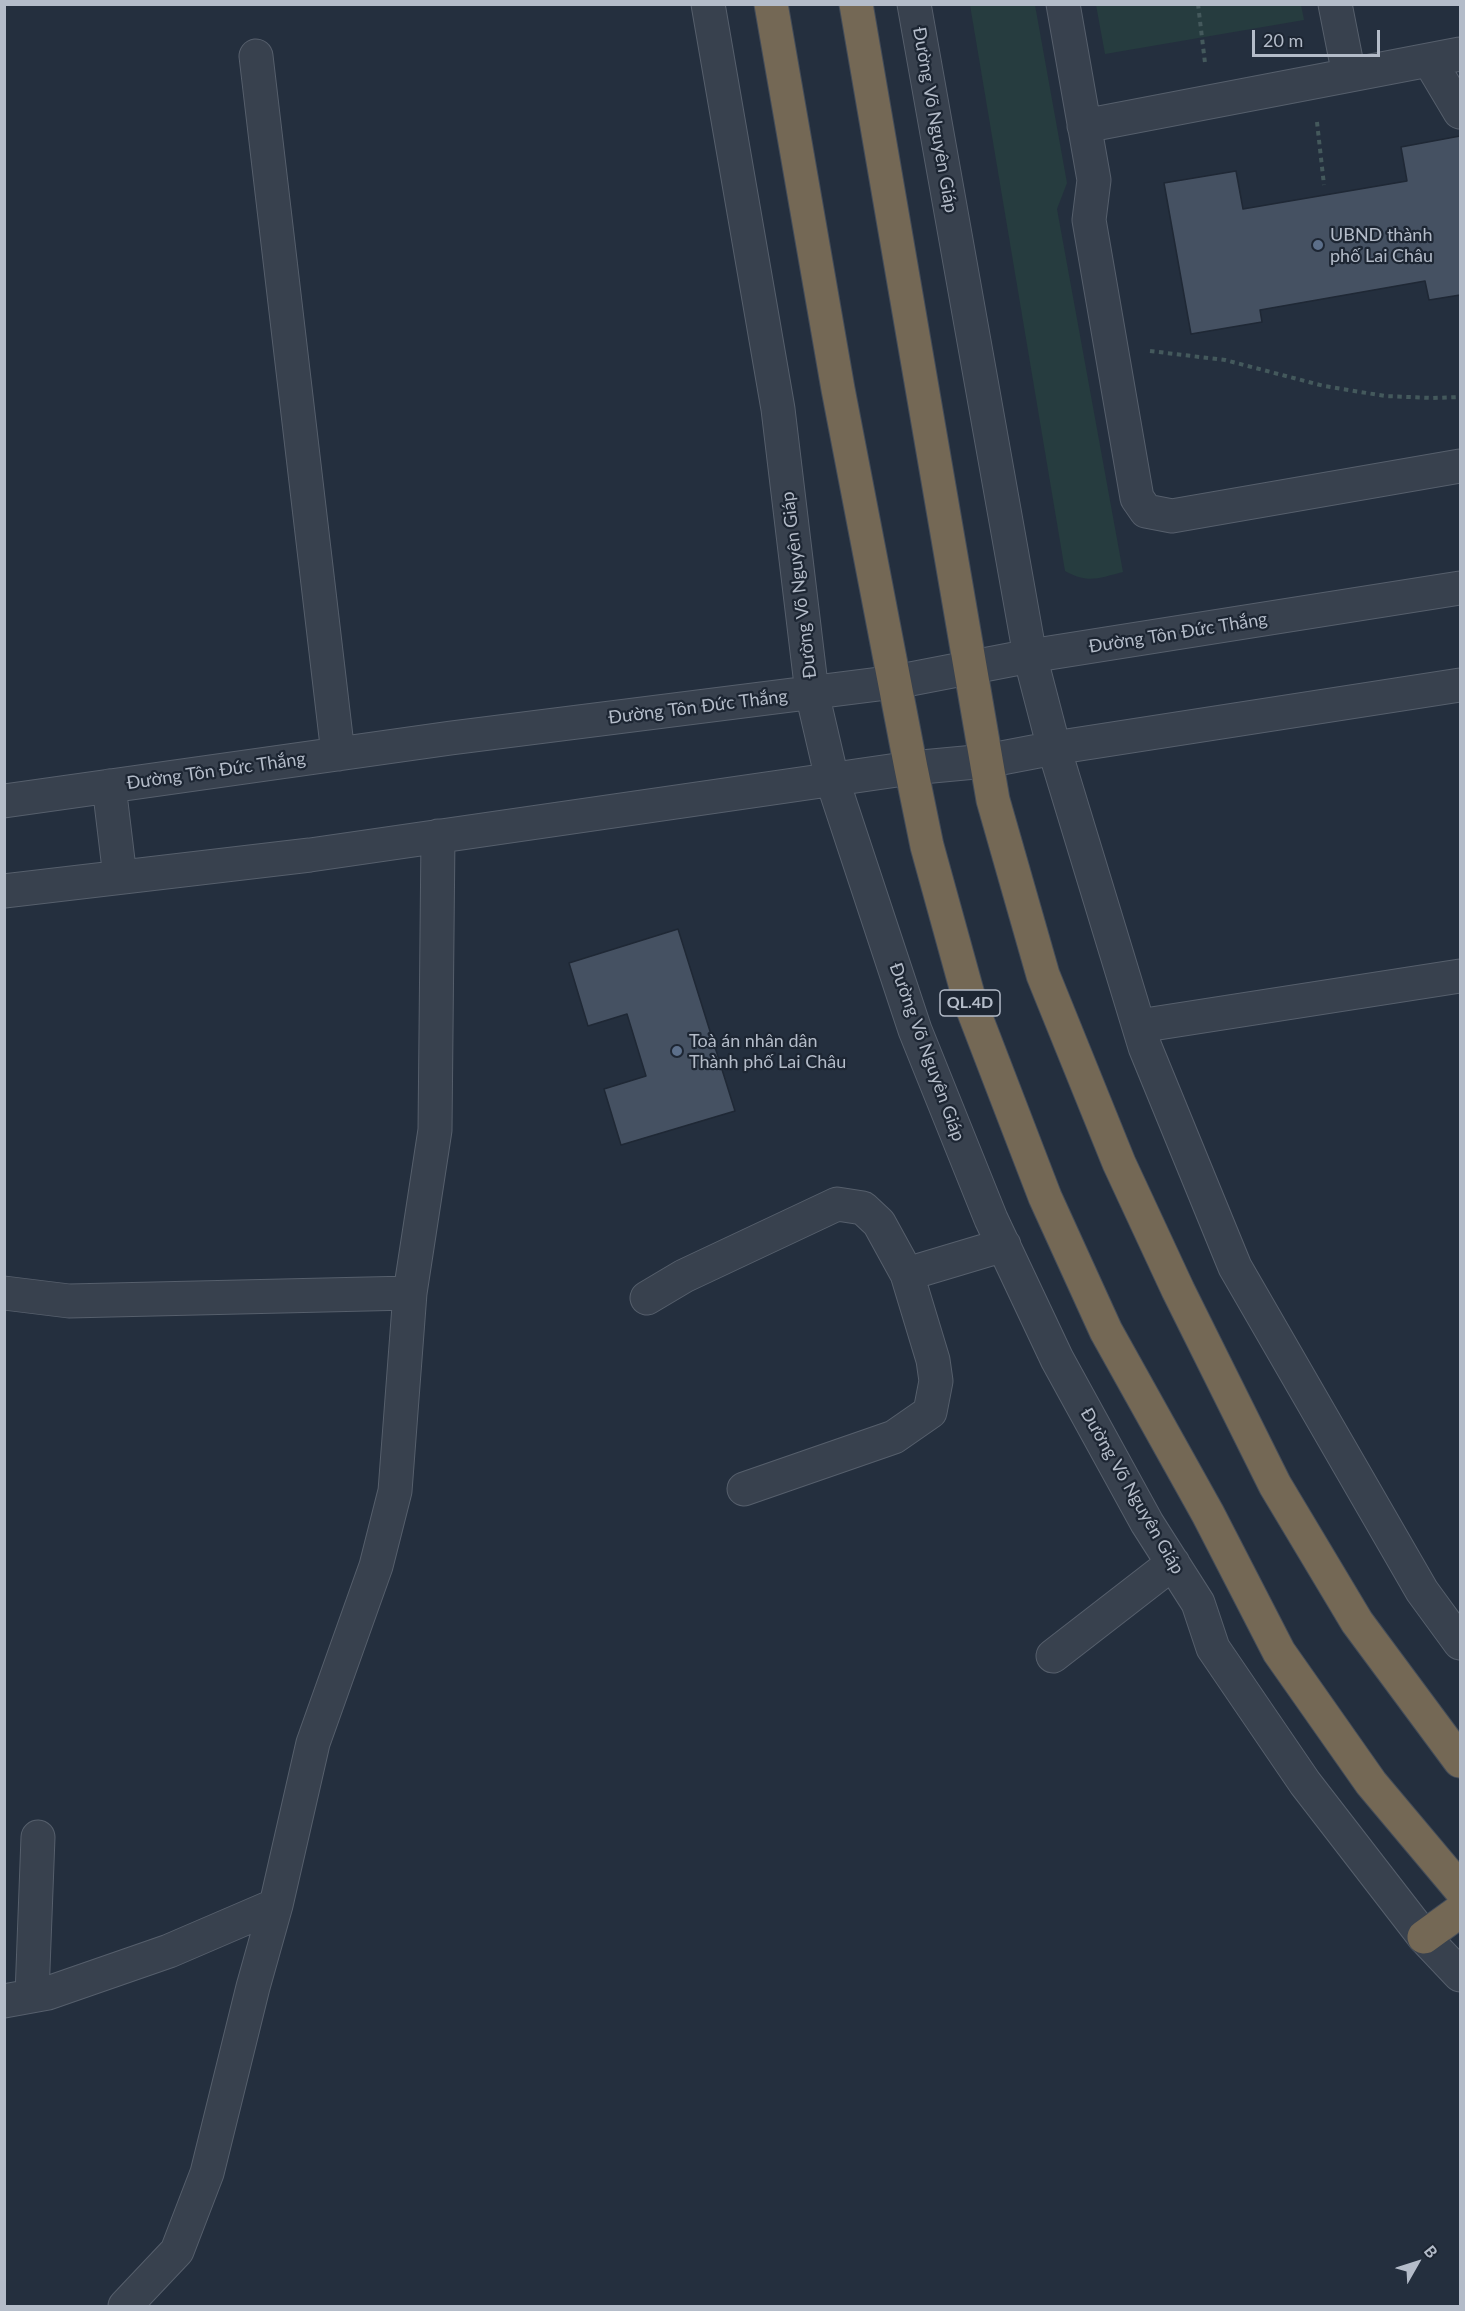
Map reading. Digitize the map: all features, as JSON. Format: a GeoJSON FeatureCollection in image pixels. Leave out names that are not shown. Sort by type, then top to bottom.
{"type":"FeatureCollection","features":[{"type":"Feature","properties":{"kind":"highway","name":"QL.4D"},"geometry":{"type":"LineString","coordinates":[[771,4],[838,389],[911,768],[927,846],[970,1002],[1045,1197],[1106,1331],[1208,1514],[1279,1652],[1371,1783],[1461,1889]]}},
{"type":"Feature","properties":{"kind":"highway"},"geometry":{"type":"LineString","coordinates":[[856,4],[993,800],[1043,975],[1119,1163],[1178,1290],[1275,1485],[1345,1602],[1413,1699],[1461,1761]]}},
{"type":"Feature","properties":{"kind":"highway"},"geometry":{"type":"LineString","coordinates":[[1424,1937],[1461,1911]]}},
{"type":"Feature","properties":{"kind":"street","name":"Đường Võ Nguyên Giáp"},"geometry":{"type":"LineString","coordinates":[[708,4],[777,409],[812,693],[832,779],[915,1030],[991,1219],[1057,1359],[1148,1523],[1198,1603],[1214,1648],[1305,1783],[1424,1937],[1461,1975]]}},
{"type":"Feature","properties":{"kind":"street","name":"Đường Võ Nguyên Giáp"},"geometry":{"type":"LineString","coordinates":[[914,4],[1030,656],[1054,748],[1145,1047],[1235,1267],[1422,1591],[1461,1643]]}},
{"type":"Feature","properties":{"kind":"street"},"geometry":{"type":"LineString","coordinates":[[1063,4],[1094,180],[1089,220],[1137,498],[1146,511],[1172,516],[1461,466]]}},
{"type":"Feature","properties":{"kind":"street"},"geometry":{"type":"LineString","coordinates":[[1335,4],[1349,75]]}},
{"type":"Feature","properties":{"kind":"street"},"geometry":{"type":"LineString","coordinates":[[1084,126],[1461,54]]}},
{"type":"Feature","properties":{"kind":"street"},"geometry":{"type":"LineString","coordinates":[[256,56],[338,754]]}},
{"type":"Feature","properties":{"kind":"street"},"geometry":{"type":"LineString","coordinates":[[1429,60],[1461,112]]}},
{"type":"Feature","properties":{"kind":"street","name":"Đường Tôn Đức Thắng"},"geometry":{"type":"LineString","coordinates":[[4,801],[451,738],[895,682],[1030,656],[1461,588]]}},
{"type":"Feature","properties":{"kind":"street"},"geometry":{"type":"LineString","coordinates":[[4,891],[310,855],[911,768],[986,761],[1054,748],[1461,685]]}},
{"type":"Feature","properties":{"kind":"street"},"geometry":{"type":"LineString","coordinates":[[109,786],[120,877]]}},
{"type":"Feature","properties":{"kind":"street"},"geometry":{"type":"LineString","coordinates":[[125,2307],[177,2251],[207,2173],[250,1998],[276,1905],[313,1743],[376,1566],[395,1491],[410,1293],[435,1130],[438,836]]}},
{"type":"Feature","properties":{"kind":"street"},"geometry":{"type":"LineString","coordinates":[[1139,1026],[1461,976]]}},
{"type":"Feature","properties":{"kind":"street"},"geometry":{"type":"LineString","coordinates":[[647,1298],[684,1276],[837,1204],[862,1208],[879,1223],[907,1274],[933,1360],[936,1381],[930,1412],[894,1437],[744,1489]]}},
{"type":"Feature","properties":{"kind":"street"},"geometry":{"type":"LineString","coordinates":[[907,1274],[1004,1245]]}},
{"type":"Feature","properties":{"kind":"street"},"geometry":{"type":"LineString","coordinates":[[4,1293],[69,1301],[410,1293]]}},
{"type":"Feature","properties":{"kind":"street"},"geometry":{"type":"LineString","coordinates":[[1053,1656],[1173,1563]]}},
{"type":"Feature","properties":{"kind":"street"},"geometry":{"type":"LineString","coordinates":[[38,1837],[18,1998],[48,1993],[169,1951],[276,1905]]}},
{"type":"Feature","properties":{"kind":"path"},"geometry":{"type":"LineString","coordinates":[[1198,4],[1208,102]]}},
{"type":"Feature","properties":{"kind":"path"},"geometry":{"type":"LineString","coordinates":[[1313,82],[1324,185]]}},
{"type":"Feature","properties":{"kind":"path"},"geometry":{"type":"LineString","coordinates":[[1111,347],[1226,360],[1324,386],[1385,396],[1461,397]]}},
{"type":"Feature","properties":{"kind":"green space"},"geometry":{"type":"Polygon","coordinates":[[[970,5],[1035,5],[1067,183],[1057,209],[1123,572],[1087,579],[1065,571],[970,5]]]}},
{"type":"Feature","properties":{"kind":"green space"},"geometry":{"type":"Polygon","coordinates":[[[1096,5],[1301,5],[1304,20],[1105,54],[1096,5]]]}},
{"type":"Feature","properties":{"kind":"building","name":"UBND thành phố Lai Châu"},"geometry":{"type":"Polygon","coordinates":[[[1460,136],[1460,295],[1429,300],[1425,281],[1260,310],[1262,322],[1191,334],[1164,183],[1236,171],[1243,209],[1407,181],[1401,147],[1460,136]]]}},
{"type":"Feature","properties":{"kind":"building","name":"Toà án nhân dân Thành phố Lai Châu"},"geometry":{"type":"Polygon","coordinates":[[[678,929],[735,1111],[621,1145],[604,1089],[646,1076],[627,1014],[588,1026],[569,963],[678,929]]]}},
{"type":"Feature","properties":{"kind":"place","name":"UBND thành phố Lai Châu"},"geometry":{"type":"Point","coordinates":[1318,245]}},
{"type":"Feature","properties":{"kind":"place","name":"Toà án nhân dân Thành phố Lai Châu"},"geometry":{"type":"Point","coordinates":[677,1051]}}]}
